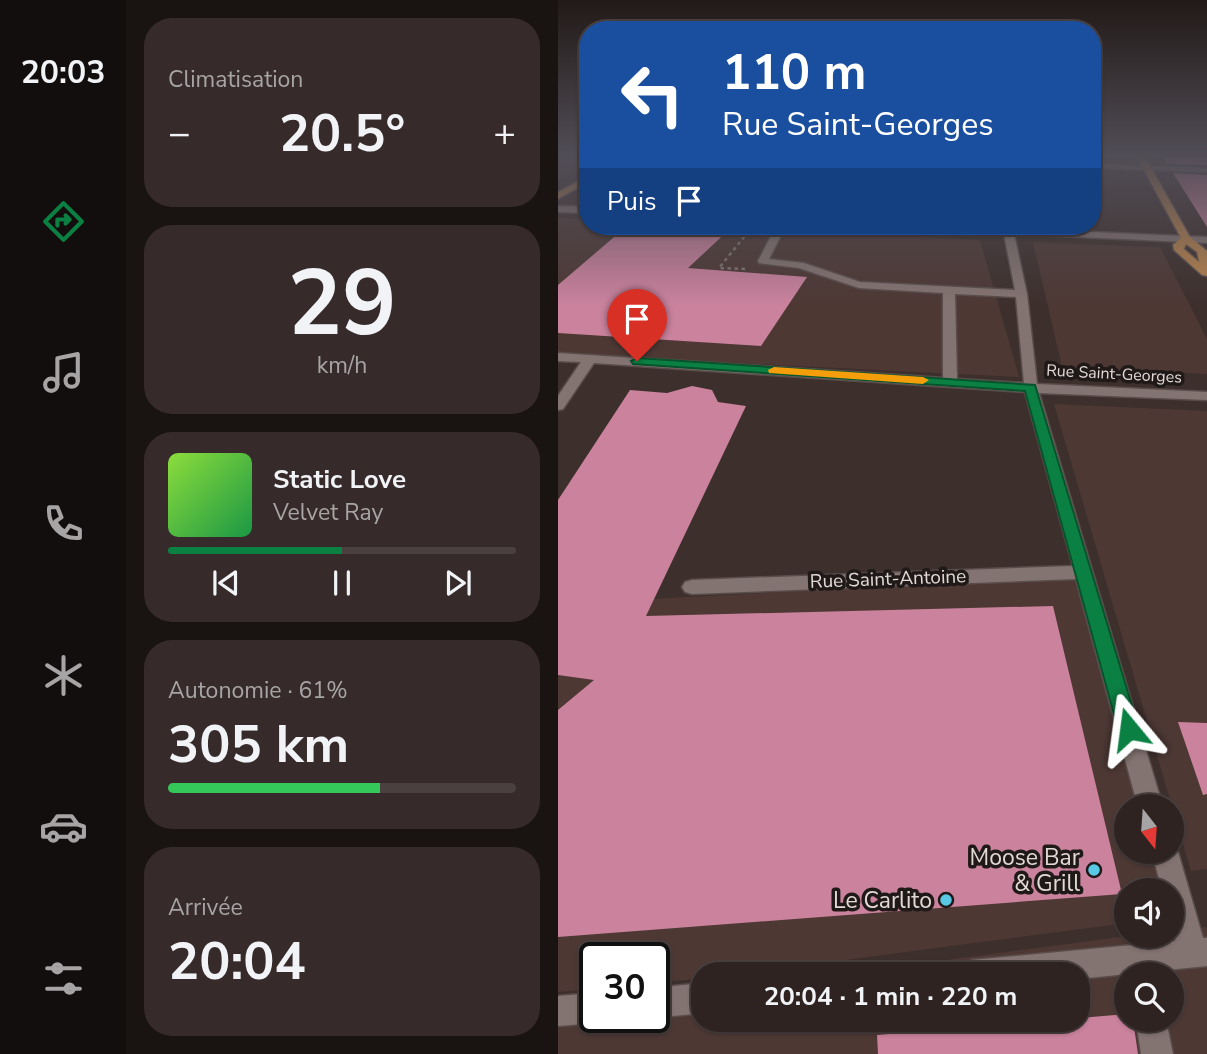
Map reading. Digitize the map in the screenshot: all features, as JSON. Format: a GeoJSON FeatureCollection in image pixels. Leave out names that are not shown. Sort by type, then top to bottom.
{"type":"FeatureCollection","features":[{"type":"Feature","properties":{"kind":"main road"},"geometry":{"type":"LineString","coordinates":[[1168,206],[1186,239],[1202,251],[1207,273]]}},
{"type":"Feature","properties":{"kind":"street"},"geometry":{"type":"LineString","coordinates":[[558,209],[579,210]]}},
{"type":"Feature","properties":{"kind":"street"},"geometry":{"type":"LineString","coordinates":[[776,235],[763,261],[800,265],[859,285],[1021,294]]}},
{"type":"Feature","properties":{"kind":"street"},"geometry":{"type":"LineString","coordinates":[[1009,235],[1021,294],[1031,387],[1147,794]]}},
{"type":"Feature","properties":{"kind":"street"},"geometry":{"type":"LineString","coordinates":[[1097,235],[1207,240]]}},
{"type":"Feature","properties":{"kind":"street"},"geometry":{"type":"LineString","coordinates":[[949,290],[950,382]]}},
{"type":"Feature","properties":{"kind":"street","name":"Rue Saint-Georges"},"geometry":{"type":"LineString","coordinates":[[558,357],[1207,396]]}},
{"type":"Feature","properties":{"kind":"street"},"geometry":{"type":"LineString","coordinates":[[558,406],[590,359]]}},
{"type":"Feature","properties":{"kind":"street","name":"Rue Saint-Antoine"},"geometry":{"type":"LineString","coordinates":[[692,587],[1084,572]]}},
{"type":"Feature","properties":{"kind":"street"},"geometry":{"type":"LineString","coordinates":[[1162,962],[1200,953],[1169,864]]}},
{"type":"Feature","properties":{"kind":"street"},"geometry":{"type":"LineString","coordinates":[[1090,969],[1114,968]]}},
{"type":"Feature","properties":{"kind":"street"},"geometry":{"type":"LineString","coordinates":[[670,1001],[691,999]]}},
{"type":"Feature","properties":{"kind":"street"},"geometry":{"type":"LineString","coordinates":[[558,1011],[579,1009]]}},
{"type":"Feature","properties":{"kind":"street"},"geometry":{"type":"LineString","coordinates":[[1153,1032],[1157,1054]]}},
{"type":"Feature","properties":{"kind":"shaded area"},"geometry":{"type":"Polygon","coordinates":[[[558,218],[579,219],[579,235],[883,235],[980,240],[1019,377],[558,354],[558,218]]]}},
{"type":"Feature","properties":{"kind":"shaded area"},"geometry":{"type":"Polygon","coordinates":[[[1033,242],[1160,247],[1207,339],[1207,374],[1062,367],[1033,242]]]}},
{"type":"Feature","properties":{"kind":"shaded area"},"geometry":{"type":"Polygon","coordinates":[[[1054,404],[1207,411],[1207,869],[1191,871],[1184,847],[1184,794],[1168,794],[1054,404]]]}},
{"type":"Feature","properties":{"kind":"shaded area"},"geometry":{"type":"Polygon","coordinates":[[[1077,576],[1140,794],[1114,794],[1114,864],[1160,864],[1164,878],[1114,878],[1114,925],[830,962],[691,962],[691,979],[670,981],[670,942],[579,942],[579,990],[558,992],[558,604],[1077,576]]]}},
{"type":"Feature","properties":{"kind":"shaded area"},"geometry":{"type":"Polygon","coordinates":[[[1207,927],[1207,1054],[558,1054],[558,1007],[579,1013],[579,1033],[670,1033],[670,996],[691,993],[691,1032],[1090,1032],[1090,962],[930,962],[1114,938],[1114,948],[1184,948],[1184,929],[1207,927]]]}},
{"type":"Feature","properties":{"kind":"building"},"geometry":{"type":"Polygon","coordinates":[[[1194,206],[1207,206],[1207,227],[1194,206]]]}},
{"type":"Feature","properties":{"kind":"building"},"geometry":{"type":"Polygon","coordinates":[[[616,235],[723,235],[688,268],[807,277],[761,346],[558,333],[558,285],[616,235]]]}},
{"type":"Feature","properties":{"kind":"building"},"geometry":{"type":"Polygon","coordinates":[[[692,386],[712,390],[718,402],[746,406],[646,616],[1053,606],[1118,878],[1114,878],[1114,895],[558,937],[558,710],[594,680],[558,675],[558,500],[630,390],[667,393],[692,386]]]}},
{"type":"Feature","properties":{"kind":"building"},"geometry":{"type":"Polygon","coordinates":[[[1178,722],[1207,723],[1207,794],[1203,795],[1178,722]]]}},
{"type":"Feature","properties":{"kind":"building"},"geometry":{"type":"Polygon","coordinates":[[[1114,1015],[1114,1032],[1135,1032],[1138,1054],[878,1054],[877,1035],[913,1032],[1090,1032],[1090,1017],[1114,1015]]]}},
{"type":"Feature","properties":{"kind":"slow traffic"},"geometry":{"type":"LineString","coordinates":[[774,370],[923,380]]}},
{"type":"Feature","properties":{"kind":"place","name":"Moose Bar & Grill"},"geometry":{"type":"Point","coordinates":[1094,870]}},
{"type":"Feature","properties":{"kind":"place","name":"Le Carlito"},"geometry":{"type":"Point","coordinates":[946,900]}},
{"type":"Feature","properties":{"kind":"route"},"geometry":{"type":"LineString","coordinates":[[637,361],[1031,387],[1129,729]]}}]}
